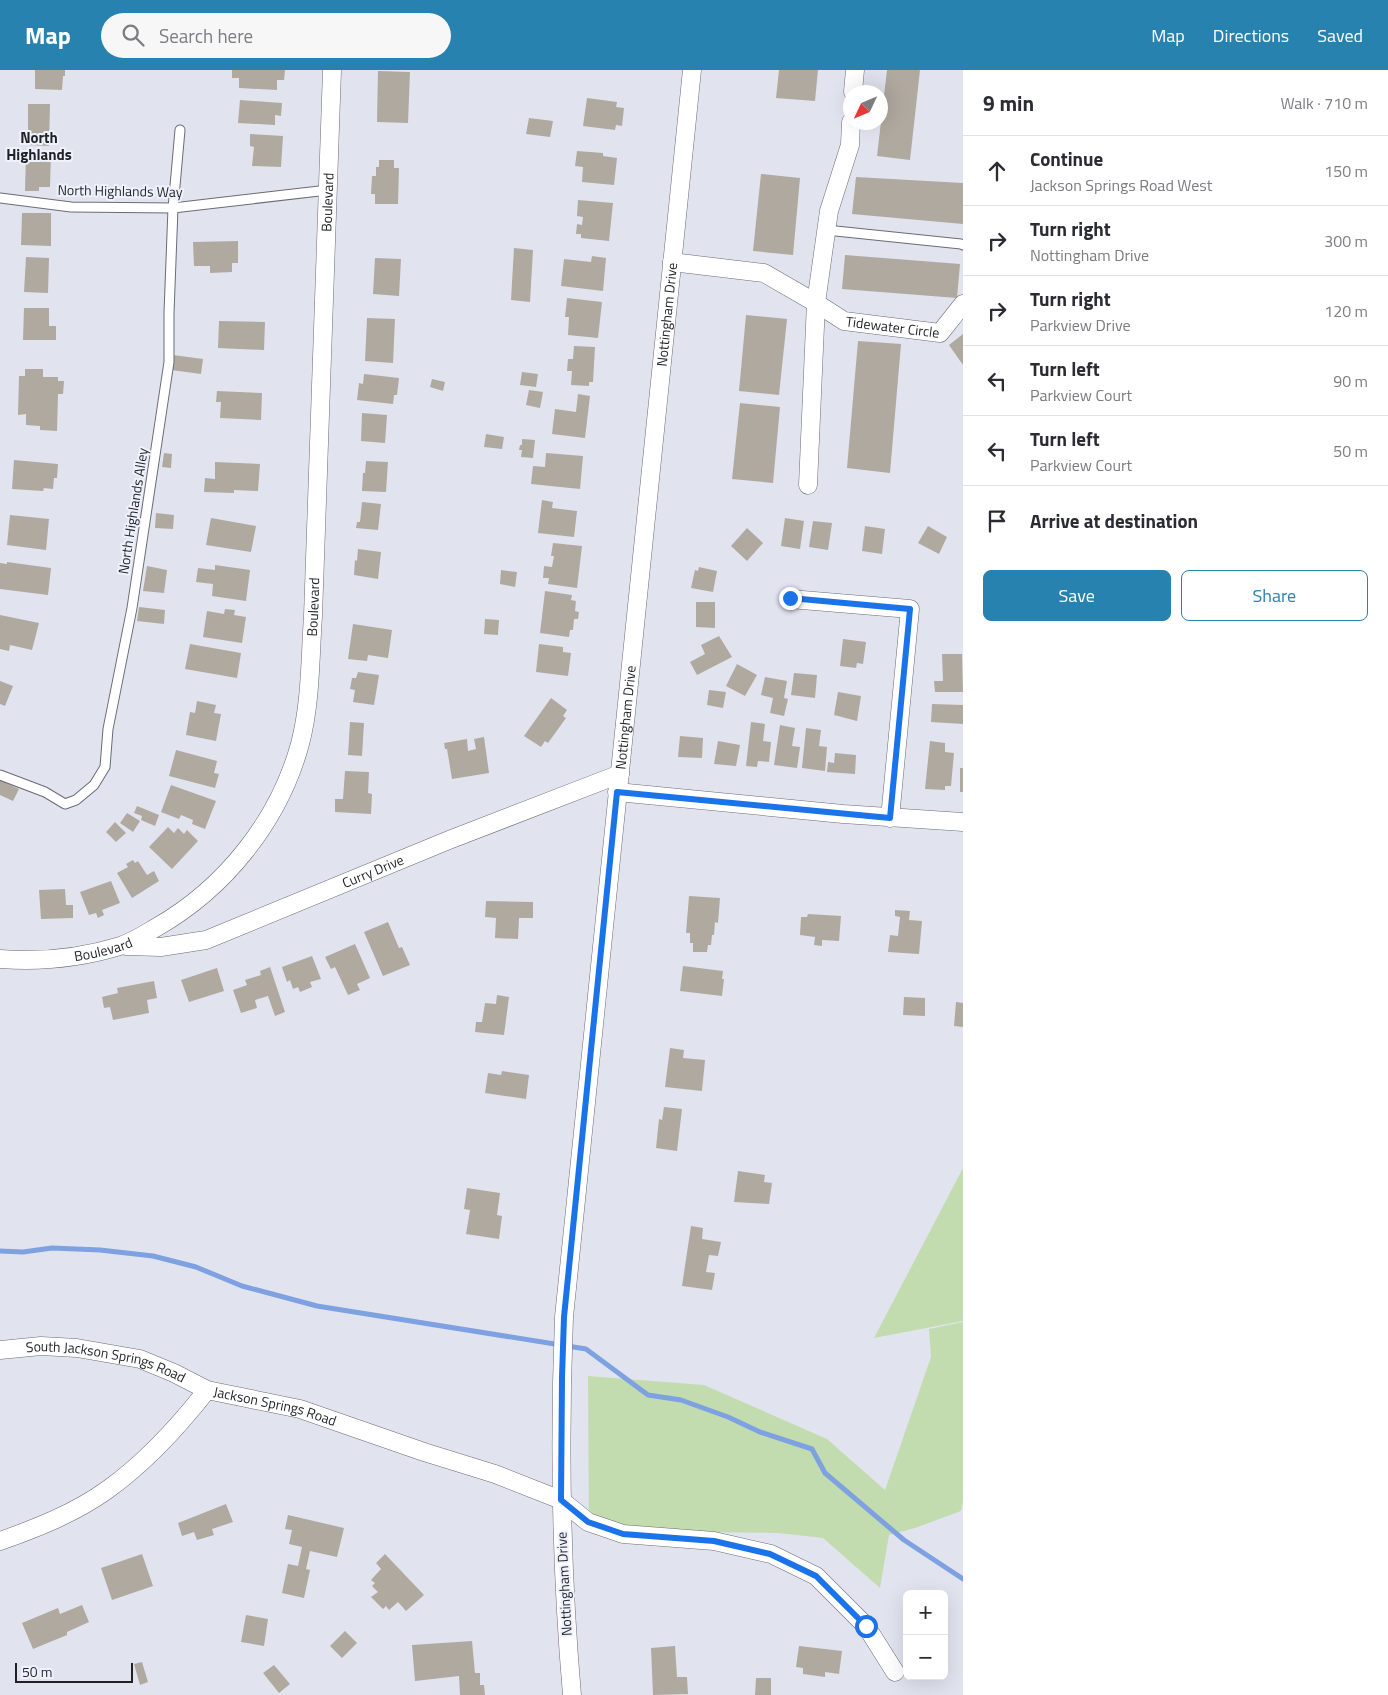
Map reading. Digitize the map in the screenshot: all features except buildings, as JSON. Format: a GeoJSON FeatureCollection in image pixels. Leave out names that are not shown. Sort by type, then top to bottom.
{"type":"FeatureCollection","features":[{"type":"Feature","properties":{"kind":"street","name":"Boulevard"},"geometry":{"type":"LineString","coordinates":[[0,959],[44,960],[71,957],[122,946],[174,917],[227,872],[259,833],[292,768],[308,702],[332,70]]}},
{"type":"Feature","properties":{"kind":"street","name":"Nottingham Drive"},"geometry":{"type":"LineString","coordinates":[[572,1695],[566,1624],[561,1500],[564,1334],[617,792],[692,70]]}},
{"type":"Feature","properties":{"kind":"street"},"geometry":{"type":"LineString","coordinates":[[854,85],[855,70]]}},
{"type":"Feature","properties":{"kind":"street"},"geometry":{"type":"LineString","coordinates":[[808,485],[816,303],[828,211],[850,145],[851,130]]}},
{"type":"Feature","properties":{"kind":"street","name":"Tidewater Circle"},"geometry":{"type":"LineString","coordinates":[[672,262],[764,273],[844,321],[940,333],[963,304]]}},
{"type":"Feature","properties":{"kind":"street"},"geometry":{"type":"LineString","coordinates":[[790,598],[910,609],[890,818]]}},
{"type":"Feature","properties":{"kind":"street","name":"Curry Drive"},"geometry":{"type":"LineString","coordinates":[[122,946],[161,946],[206,940],[449,840],[620,774]]}},
{"type":"Feature","properties":{"kind":"street"},"geometry":{"type":"LineString","coordinates":[[617,792],[890,818],[963,822]]}},
{"type":"Feature","properties":{"kind":"street","name":"South Jackson Springs Road"},"geometry":{"type":"LineString","coordinates":[[0,1350],[42,1346],[77,1348],[111,1353],[140,1360],[174,1373],[207,1390]]}},
{"type":"Feature","properties":{"kind":"street","name":"Jackson Springs Road"},"geometry":{"type":"LineString","coordinates":[[0,1541],[44,1525],[106,1491],[133,1470],[154,1450],[189,1413],[207,1390],[300,1409],[424,1452],[495,1474],[561,1500],[588,1522],[623,1534],[714,1541],[770,1554],[816,1576],[866,1626],[895,1672]]}},
{"type":"Feature","properties":{"kind":"lane","name":"North Highlands Alley"},"geometry":{"type":"LineString","coordinates":[[0,775],[44,792],[65,804],[76,800],[94,785],[105,767],[108,730],[132,608],[169,362],[173,208],[180,130]]}},
{"type":"Feature","properties":{"kind":"lane","name":"North Highlands Way"},"geometry":{"type":"LineString","coordinates":[[0,198],[71,207],[173,208],[328,190]]}},
{"type":"Feature","properties":{"kind":"lane"},"geometry":{"type":"LineString","coordinates":[[826,230],[963,245]]}},
{"type":"Feature","properties":{"kind":"green space"},"geometry":{"type":"Polygon","coordinates":[[[963,1168],[963,1321],[874,1338],[963,1168]]]}},
{"type":"Feature","properties":{"kind":"green space"},"geometry":{"type":"Polygon","coordinates":[[[963,1322],[963,1501],[961,1511],[915,1528],[889,1535],[880,1588],[823,1538],[778,1533],[589,1531],[588,1376],[704,1385],[827,1439],[885,1490],[931,1357],[929,1329],[963,1322]]]}},
{"type":"Feature","properties":{"kind":"waterway"},"geometry":{"type":"LineString","coordinates":[[0,1251],[23,1252],[52,1248],[100,1250],[153,1256],[196,1267],[242,1286],[317,1306],[586,1349],[648,1395],[681,1400],[728,1417],[760,1432],[812,1449],[825,1473],[904,1540],[963,1579]]}},
{"type":"Feature","properties":{"kind":"district","name":"North Highlands"},"geometry":{"type":"Point","coordinates":[39,146]}},
{"type":"Feature","properties":{"kind":"route"},"geometry":{"type":"LineString","coordinates":[[790,598],[910,609],[890,818],[617,792],[564,1317],[561,1500],[588,1522],[623,1534],[714,1541],[770,1554],[816,1576],[866,1626]]}}]}
